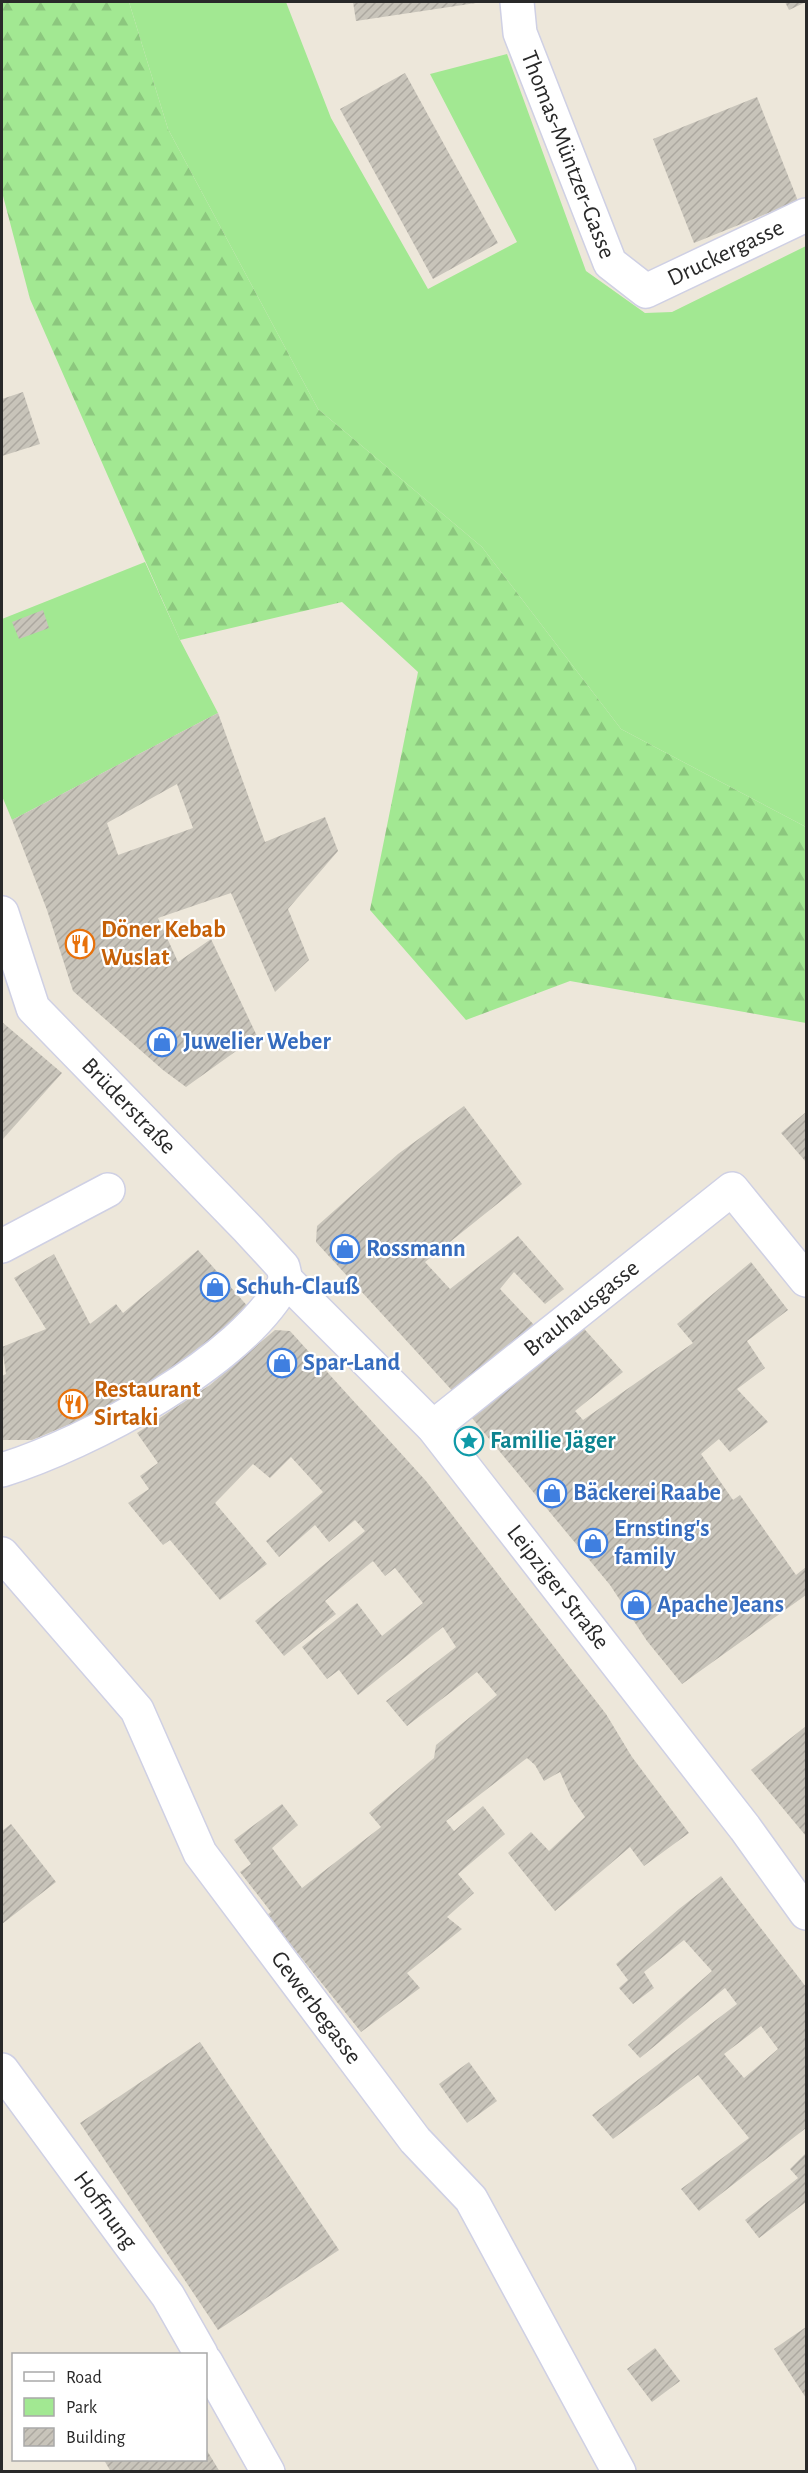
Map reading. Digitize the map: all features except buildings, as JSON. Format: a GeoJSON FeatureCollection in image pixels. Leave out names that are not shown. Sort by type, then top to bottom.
{"type":"FeatureCollection","features":[{"type":"Feature","properties":{"kind":"street","name":"Thomas-Müntzer-Gasse"},"geometry":{"type":"LineString","coordinates":[[517,2],[520,33],[610,263],[646,291]]}},
{"type":"Feature","properties":{"kind":"street","name":"Druckergasse"},"geometry":{"type":"LineString","coordinates":[[646,291],[807,215]]}},
{"type":"Feature","properties":{"kind":"street","name":"Brüderstraße"},"geometry":{"type":"LineString","coordinates":[[2,913],[33,1008],[283,1267],[286,1280]]}},
{"type":"Feature","properties":{"kind":"street"},"geometry":{"type":"LineString","coordinates":[[2,1246],[108,1190]]}},
{"type":"Feature","properties":{"kind":"street","name":"Brauhausgasse"},"geometry":{"type":"LineString","coordinates":[[432,1427],[732,1190],[807,1280]]}},
{"type":"Feature","properties":{"kind":"street"},"geometry":{"type":"LineString","coordinates":[[2,1470],[40,1458],[115,1421],[197,1371],[271,1306],[286,1280]]}},
{"type":"Feature","properties":{"kind":"street","name":"Leipziger Straße"},"geometry":{"type":"LineString","coordinates":[[286,1280],[432,1427],[745,1828],[807,1913]]}},
{"type":"Feature","properties":{"kind":"street","name":"Gewerbegasse"},"geometry":{"type":"LineString","coordinates":[[2,1554],[137,1710],[200,1853],[415,2140],[471,2199],[619,2472]]}},
{"type":"Feature","properties":{"kind":"street","name":"Hoffnung"},"geometry":{"type":"LineString","coordinates":[[2,2070],[168,2296],[200,2353]]}},
{"type":"Feature","properties":{"kind":"street"},"geometry":{"type":"LineString","coordinates":[[207,2364],[268,2472]]}},
{"type":"Feature","properties":{"kind":"green space"},"geometry":{"type":"Polygon","coordinates":[[[2,2],[129,2],[168,129],[318,409],[482,547],[621,729],[806,827],[806,1023],[570,981],[466,1020],[370,910],[418,672],[342,602],[180,640],[30,299],[2,192],[2,2]]]}},
{"type":"Feature","properties":{"kind":"green space"},"geometry":{"type":"Polygon","coordinates":[[[129,2],[286,2],[331,118],[428,289],[517,242],[430,74],[507,54],[586,271],[645,313],[672,312],[806,246],[806,827],[621,729],[482,547],[318,409],[168,129],[129,2]]]}},
{"type":"Feature","properties":{"kind":"green space"},"geometry":{"type":"Polygon","coordinates":[[[145,562],[180,640],[218,713],[12,820],[2,796],[2,619],[145,562]]]}},
{"type":"Feature","properties":{"kind":"place","name":"Döner Kebab Wuslat"},"geometry":{"type":"Point","coordinates":[80,944]}},
{"type":"Feature","properties":{"kind":"place","name":"Juwelier Weber"},"geometry":{"type":"Point","coordinates":[162,1042]}},
{"type":"Feature","properties":{"kind":"place","name":"Rossmann"},"geometry":{"type":"Point","coordinates":[345,1249]}},
{"type":"Feature","properties":{"kind":"place","name":"Schuh-Clauß"},"geometry":{"type":"Point","coordinates":[215,1287]}},
{"type":"Feature","properties":{"kind":"place","name":"Spar-Land"},"geometry":{"type":"Point","coordinates":[282,1363]}},
{"type":"Feature","properties":{"kind":"place","name":"Restaurant Sirtaki"},"geometry":{"type":"Point","coordinates":[73,1404]}},
{"type":"Feature","properties":{"kind":"place","name":"Familie Jäger"},"geometry":{"type":"Point","coordinates":[469,1441]}},
{"type":"Feature","properties":{"kind":"place","name":"Bäckerei Raabe"},"geometry":{"type":"Point","coordinates":[552,1493]}},
{"type":"Feature","properties":{"kind":"place","name":"Ernsting's family"},"geometry":{"type":"Point","coordinates":[593,1543]}},
{"type":"Feature","properties":{"kind":"place","name":"Apache Jeans"},"geometry":{"type":"Point","coordinates":[636,1605]}}]}
